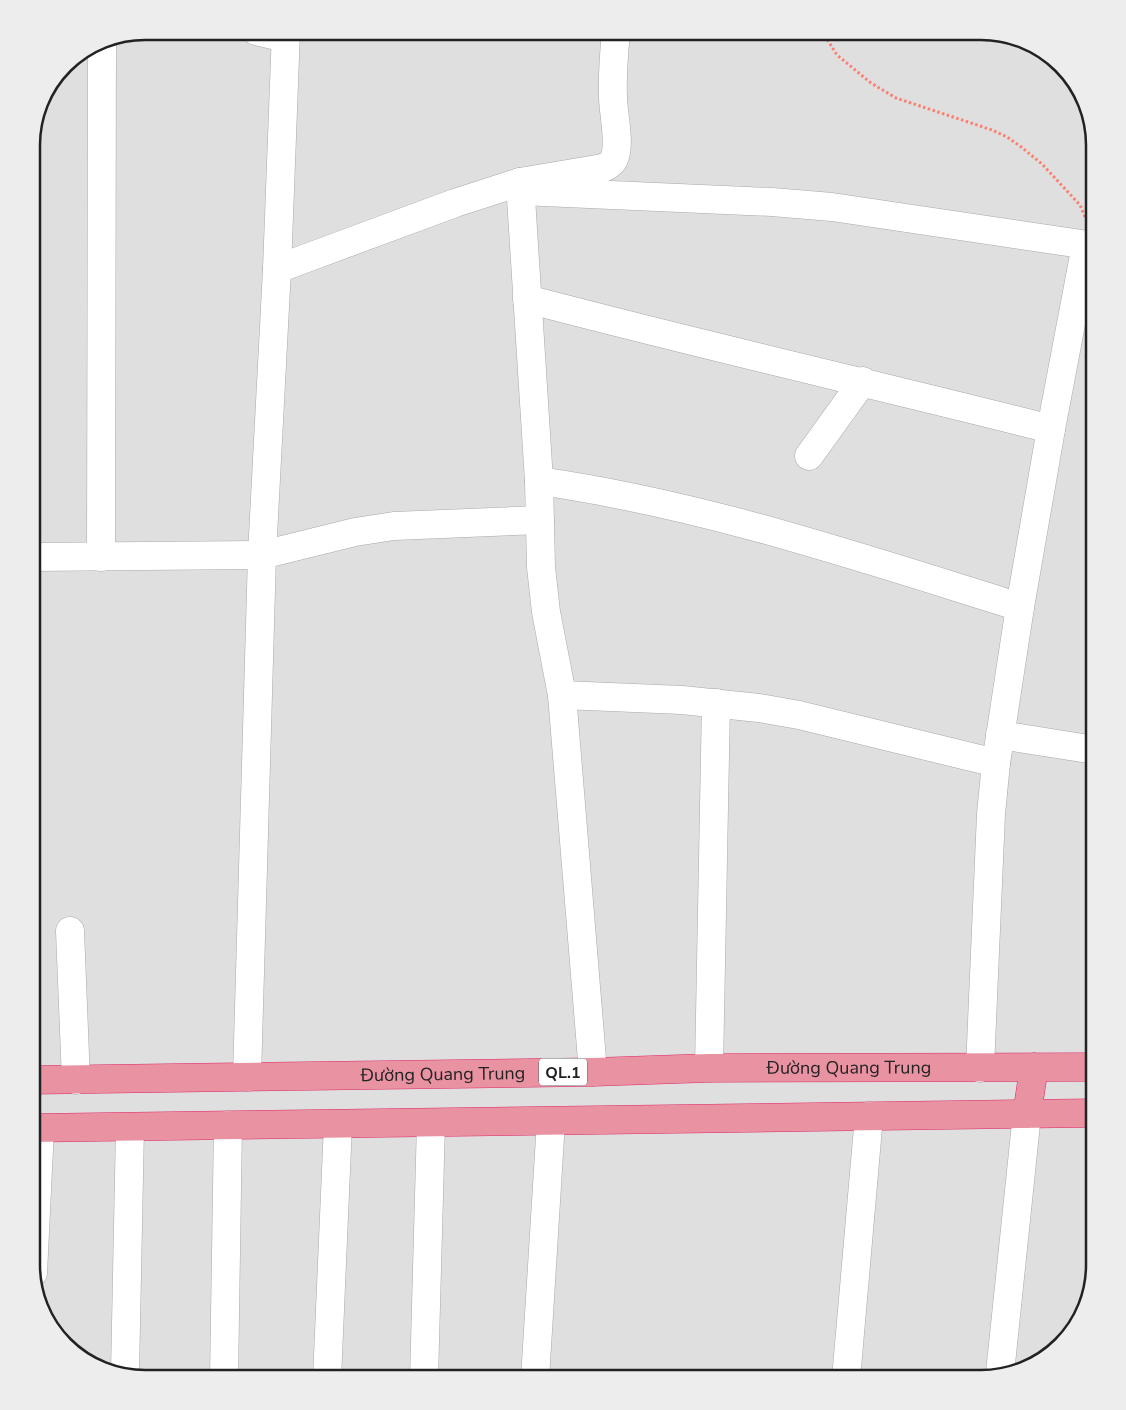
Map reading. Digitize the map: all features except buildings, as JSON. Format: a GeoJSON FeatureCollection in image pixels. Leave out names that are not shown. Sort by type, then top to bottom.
{"type":"FeatureCollection","features":[{"type":"Feature","properties":{"kind":"highway","name":"Đường Quang Trung"},"geometry":{"type":"LineString","coordinates":[[40,1080],[593,1072],[709,1068],[1086,1066]]}},
{"type":"Feature","properties":{"kind":"highway"},"geometry":{"type":"LineString","coordinates":[[1027,1114],[1034,1067]]}},
{"type":"Feature","properties":{"kind":"highway"},"geometry":{"type":"LineString","coordinates":[[40,1128],[1086,1113]]}},
{"type":"Feature","properties":{"kind":"street"},"geometry":{"type":"LineString","coordinates":[[247,1077],[262,555],[277,269],[285,40]]}},
{"type":"Feature","properties":{"kind":"street"},"geometry":{"type":"LineString","coordinates":[[277,269],[455,203],[603,168],[611,164],[616,149],[613,70],[615,40]]}},
{"type":"Feature","properties":{"kind":"street"},"geometry":{"type":"LineString","coordinates":[[101,557],[102,49]]}},
{"type":"Feature","properties":{"kind":"street"},"geometry":{"type":"LineString","coordinates":[[521,186],[832,207],[1086,244]]}},
{"type":"Feature","properties":{"kind":"street"},"geometry":{"type":"LineString","coordinates":[[521,186],[539,481],[542,567],[546,612],[562,695],[593,1072]]}},
{"type":"Feature","properties":{"kind":"street"},"geometry":{"type":"LineString","coordinates":[[980,1068],[991,814],[996,763],[1020,607],[1051,428],[1086,268]]}},
{"type":"Feature","properties":{"kind":"street"},"geometry":{"type":"LineString","coordinates":[[528,299],[665,335],[863,381],[1051,428]]}},
{"type":"Feature","properties":{"kind":"street"},"geometry":{"type":"LineString","coordinates":[[808,456],[863,381]]}},
{"type":"Feature","properties":{"kind":"street"},"geometry":{"type":"LineString","coordinates":[[539,481],[592,488],[712,515],[870,560],[1020,607]]}},
{"type":"Feature","properties":{"kind":"street"},"geometry":{"type":"LineString","coordinates":[[40,557],[262,555],[355,532],[394,526],[540,520]]}},
{"type":"Feature","properties":{"kind":"street"},"geometry":{"type":"LineString","coordinates":[[562,695],[682,700],[759,708],[799,715],[996,763]]}},
{"type":"Feature","properties":{"kind":"street"},"geometry":{"type":"LineString","coordinates":[[709,1068],[716,703]]}},
{"type":"Feature","properties":{"kind":"street"},"geometry":{"type":"LineString","coordinates":[[1000,735],[1086,749]]}},
{"type":"Feature","properties":{"kind":"street"},"geometry":{"type":"LineString","coordinates":[[70,931],[76,1080]]}},
{"type":"Feature","properties":{"kind":"street"},"geometry":{"type":"LineString","coordinates":[[1001,1368],[1027,1114]]}},
{"type":"Feature","properties":{"kind":"street"},"geometry":{"type":"LineString","coordinates":[[847,1370],[869,1116]]}},
{"type":"Feature","properties":{"kind":"street"},"geometry":{"type":"LineString","coordinates":[[536,1370],[551,1121]]}},
{"type":"Feature","properties":{"kind":"street"},"geometry":{"type":"LineString","coordinates":[[424,1370],[431,1123]]}},
{"type":"Feature","properties":{"kind":"street"},"geometry":{"type":"LineString","coordinates":[[327,1370],[338,1124]]}},
{"type":"Feature","properties":{"kind":"street"},"geometry":{"type":"LineString","coordinates":[[224,1370],[228,1126]]}},
{"type":"Feature","properties":{"kind":"street"},"geometry":{"type":"LineString","coordinates":[[125,1368],[130,1127]]}},
{"type":"Feature","properties":{"kind":"path"},"geometry":{"type":"LineString","coordinates":[[828,40],[837,55],[870,83],[896,98],[992,130],[1020,146],[1042,164],[1080,205],[1086,222]]}},
{"type":"Feature","properties":{"kind":"shaded area"},"geometry":{"type":"Polygon","coordinates":[[[988,40],[1002,42],[1034,54],[1055,71],[1068,86],[1075,98],[1082,118],[1086,145],[1086,1265],[1084,1286],[1075,1312],[1060,1334],[1040,1352],[1021,1362],[1008,1366],[981,1370],[145,1370],[118,1366],[92,1356],[71,1339],[58,1324],[51,1312],[42,1286],[40,1265],[40,138],[48,105],[54,92],[66,76],[86,58],[98,51],[131,41],[988,40]]]}}]}
